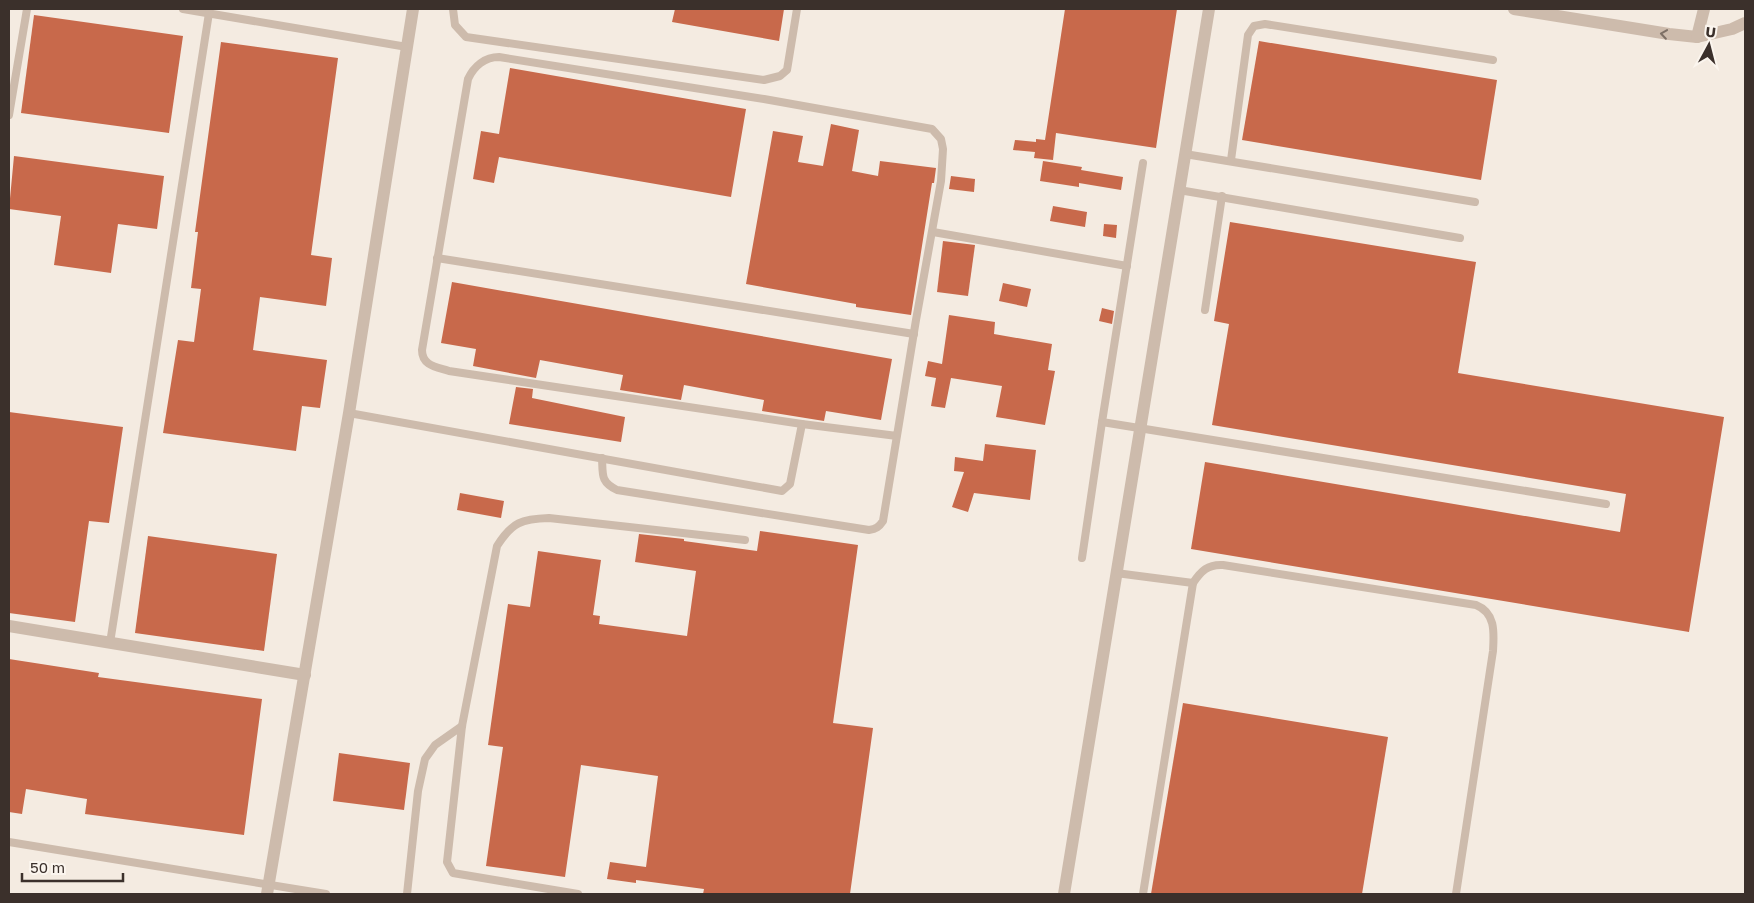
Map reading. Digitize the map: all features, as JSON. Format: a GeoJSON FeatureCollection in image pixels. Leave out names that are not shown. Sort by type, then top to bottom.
{"type":"FeatureCollection","features":[{"type":"Feature","properties":{"kind":"street"},"geometry":{"type":"LineString","coordinates":[[268,889],[349,413],[413,9]]}},
{"type":"Feature","properties":{"kind":"street"},"geometry":{"type":"LineString","coordinates":[[1064,894],[1209,9]]}},
{"type":"Feature","properties":{"kind":"street"},"geometry":{"type":"LineString","coordinates":[[1514,9],[1697,37],[1732,29],[1745,23]]}},
{"type":"Feature","properties":{"kind":"street"},"geometry":{"type":"LineString","coordinates":[[1697,37],[1704,9]]}},
{"type":"Feature","properties":{"kind":"street"},"geometry":{"type":"LineString","coordinates":[[9,626],[305,675]]}},
{"type":"Feature","properties":{"kind":"lane"},"geometry":{"type":"LineString","coordinates":[[9,115],[27,9]]}},
{"type":"Feature","properties":{"kind":"lane"},"geometry":{"type":"LineString","coordinates":[[183,9],[407,47]]}},
{"type":"Feature","properties":{"kind":"lane"},"geometry":{"type":"LineString","coordinates":[[454,9],[455,25],[466,37],[764,80],[780,76],[787,70],[797,9]]}},
{"type":"Feature","properties":{"kind":"lane"},"geometry":{"type":"LineString","coordinates":[[110,643],[209,13]]}},
{"type":"Feature","properties":{"kind":"lane"},"geometry":{"type":"LineString","coordinates":[[1231,160],[1248,35],[1254,26],[1265,24],[1493,60]]}},
{"type":"Feature","properties":{"kind":"lane"},"geometry":{"type":"LineString","coordinates":[[602,458],[603,478],[609,486],[617,490],[869,530],[876,529],[883,521],[933,232],[941,181],[943,148],[941,139],[932,129],[764,99],[492,57],[476,67],[468,79],[422,358],[430,365],[449,371],[802,424],[897,436]]}},
{"type":"Feature","properties":{"kind":"lane"},"geometry":{"type":"LineString","coordinates":[[1185,154],[1231,160],[1475,202]]}},
{"type":"Feature","properties":{"kind":"lane"},"geometry":{"type":"LineString","coordinates":[[1082,558],[1143,163]]}},
{"type":"Feature","properties":{"kind":"lane"},"geometry":{"type":"LineString","coordinates":[[1179,190],[1460,238]]}},
{"type":"Feature","properties":{"kind":"lane"},"geometry":{"type":"LineString","coordinates":[[1205,310],[1222,196]]}},
{"type":"Feature","properties":{"kind":"lane"},"geometry":{"type":"LineString","coordinates":[[933,232],[1127,266]]}},
{"type":"Feature","properties":{"kind":"lane"},"geometry":{"type":"LineString","coordinates":[[437,258],[914,334]]}},
{"type":"Feature","properties":{"kind":"lane"},"geometry":{"type":"LineString","coordinates":[[349,413],[782,491],[790,484],[802,424]]}},
{"type":"Feature","properties":{"kind":"lane"},"geometry":{"type":"LineString","coordinates":[[1102,422],[1606,504]]}},
{"type":"Feature","properties":{"kind":"lane"},"geometry":{"type":"LineString","coordinates":[[578,894],[453,873],[448,862],[449,837],[462,726],[497,546],[505,533],[516,524],[538,518],[745,540]]}},
{"type":"Feature","properties":{"kind":"lane"},"geometry":{"type":"LineString","coordinates":[[1142,894],[1193,583],[1200,572],[1206,568],[1223,565],[1476,605],[1483,608],[1489,614],[1494,629],[1493,651],[1456,894]]}},
{"type":"Feature","properties":{"kind":"lane"},"geometry":{"type":"LineString","coordinates":[[1116,573],[1193,583]]}},
{"type":"Feature","properties":{"kind":"lane"},"geometry":{"type":"LineString","coordinates":[[408,894],[418,792],[425,759],[434,745],[462,726]]}},
{"type":"Feature","properties":{"kind":"lane"},"geometry":{"type":"LineString","coordinates":[[9,842],[268,889],[326,894]]}},
{"type":"Feature","properties":{"kind":"building"},"geometry":{"type":"Polygon","coordinates":[[[675,9],[784,9],[779,41],[672,22],[675,9]]]}},
{"type":"Feature","properties":{"kind":"building"},"geometry":{"type":"Polygon","coordinates":[[[1065,9],[1177,9],[1156,148],[1056,133],[1053,160],[1034,158],[1035,152],[1013,150],[1015,140],[1036,142],[1036,139],[1045,140],[1065,9]]]}},
{"type":"Feature","properties":{"kind":"building"},"geometry":{"type":"Polygon","coordinates":[[[34,15],[183,36],[169,133],[21,113],[34,15]]]}},
{"type":"Feature","properties":{"kind":"building"},"geometry":{"type":"Polygon","coordinates":[[[1259,41],[1497,80],[1481,180],[1242,140],[1259,41]]]}},
{"type":"Feature","properties":{"kind":"building"},"geometry":{"type":"Polygon","coordinates":[[[221,42],[338,58],[311,255],[332,258],[326,306],[260,297],[253,350],[327,360],[320,408],[302,406],[296,451],[163,433],[178,340],[194,342],[201,289],[191,288],[198,232],[195,232],[221,42]]]}},
{"type":"Feature","properties":{"kind":"building"},"geometry":{"type":"Polygon","coordinates":[[[510,68],[746,109],[731,197],[499,157],[494,183],[473,179],[481,131],[499,134],[510,68]]]}},
{"type":"Feature","properties":{"kind":"building"},"geometry":{"type":"Polygon","coordinates":[[[831,124],[859,130],[852,171],[878,176],[880,161],[936,168],[911,315],[856,307],[856,304],[746,284],[773,131],[803,136],[798,162],[823,166],[831,124]]]}},
{"type":"Feature","properties":{"kind":"building"},"geometry":{"type":"Polygon","coordinates":[[[14,156],[164,176],[157,229],[118,224],[111,273],[54,265],[61,216],[9,209],[14,156]]]}},
{"type":"Feature","properties":{"kind":"building"},"geometry":{"type":"Polygon","coordinates":[[[1043,161],[1082,167],[1081,170],[1123,177],[1121,190],[1079,183],[1079,187],[1040,181],[1043,161]]]}},
{"type":"Feature","properties":{"kind":"building"},"geometry":{"type":"Polygon","coordinates":[[[951,176],[975,179],[974,192],[949,189],[951,176]]]}},
{"type":"Feature","properties":{"kind":"building"},"geometry":{"type":"Polygon","coordinates":[[[1053,206],[1087,212],[1085,227],[1050,221],[1053,206]]]}},
{"type":"Feature","properties":{"kind":"building"},"geometry":{"type":"Polygon","coordinates":[[[1230,222],[1476,262],[1458,373],[1724,417],[1689,632],[1191,549],[1205,462],[1620,532],[1626,494],[1212,425],[1229,324],[1214,321],[1230,222]]]}},
{"type":"Feature","properties":{"kind":"building"},"geometry":{"type":"Polygon","coordinates":[[[1104,224],[1117,225],[1116,238],[1103,236],[1104,224]]]}},
{"type":"Feature","properties":{"kind":"building"},"geometry":{"type":"Polygon","coordinates":[[[943,241],[975,245],[968,296],[937,292],[943,241]]]}},
{"type":"Feature","properties":{"kind":"building"},"geometry":{"type":"Polygon","coordinates":[[[452,282],[892,359],[881,420],[826,411],[824,421],[762,411],[764,400],[684,385],[681,400],[620,390],[623,375],[540,360],[536,378],[473,366],[476,349],[441,343],[452,282]]]}},
{"type":"Feature","properties":{"kind":"building"},"geometry":{"type":"Polygon","coordinates":[[[1003,283],[1031,289],[1027,307],[999,301],[1003,283]]]}},
{"type":"Feature","properties":{"kind":"building"},"geometry":{"type":"Polygon","coordinates":[[[1102,308],[1114,311],[1112,324],[1099,321],[1102,308]]]}},
{"type":"Feature","properties":{"kind":"building"},"geometry":{"type":"Polygon","coordinates":[[[949,315],[995,322],[994,334],[1052,344],[1048,370],[1055,371],[1045,425],[996,417],[1002,386],[951,378],[945,408],[931,406],[936,378],[925,376],[928,361],[942,364],[949,315]]]}},
{"type":"Feature","properties":{"kind":"building"},"geometry":{"type":"Polygon","coordinates":[[[516,387],[533,389],[532,398],[625,417],[621,442],[509,424],[516,387]]]}},
{"type":"Feature","properties":{"kind":"building"},"geometry":{"type":"Polygon","coordinates":[[[9,412],[123,427],[109,523],[89,521],[75,622],[9,613],[9,412]]]}},
{"type":"Feature","properties":{"kind":"building"},"geometry":{"type":"Polygon","coordinates":[[[985,444],[1036,450],[1030,500],[974,493],[968,512],[952,507],[964,472],[954,471],[955,457],[983,461],[985,444]]]}},
{"type":"Feature","properties":{"kind":"building"},"geometry":{"type":"Polygon","coordinates":[[[460,493],[504,501],[501,518],[457,510],[460,493]]]}},
{"type":"Feature","properties":{"kind":"building"},"geometry":{"type":"Polygon","coordinates":[[[760,531],[858,545],[833,723],[873,728],[850,894],[703,894],[704,889],[636,880],[636,883],[607,879],[610,862],[646,867],[658,776],[581,765],[565,877],[486,866],[503,747],[488,745],[508,604],[530,607],[538,551],[601,560],[593,615],[600,616],[599,624],[687,636],[696,571],[635,562],[639,534],[757,551],[760,531]]]}},
{"type":"Feature","properties":{"kind":"building"},"geometry":{"type":"Polygon","coordinates":[[[148,536],[277,554],[264,651],[135,633],[148,536]]]}},
{"type":"Feature","properties":{"kind":"building"},"geometry":{"type":"Polygon","coordinates":[[[9,659],[99,673],[98,677],[262,699],[244,835],[85,814],[87,799],[26,789],[22,814],[9,812],[9,659]]]}},
{"type":"Feature","properties":{"kind":"building"},"geometry":{"type":"Polygon","coordinates":[[[1183,703],[1388,737],[1362,894],[1151,894],[1183,703]]]}},
{"type":"Feature","properties":{"kind":"building"},"geometry":{"type":"Polygon","coordinates":[[[339,753],[410,763],[404,810],[333,801],[339,753]]]}}]}
